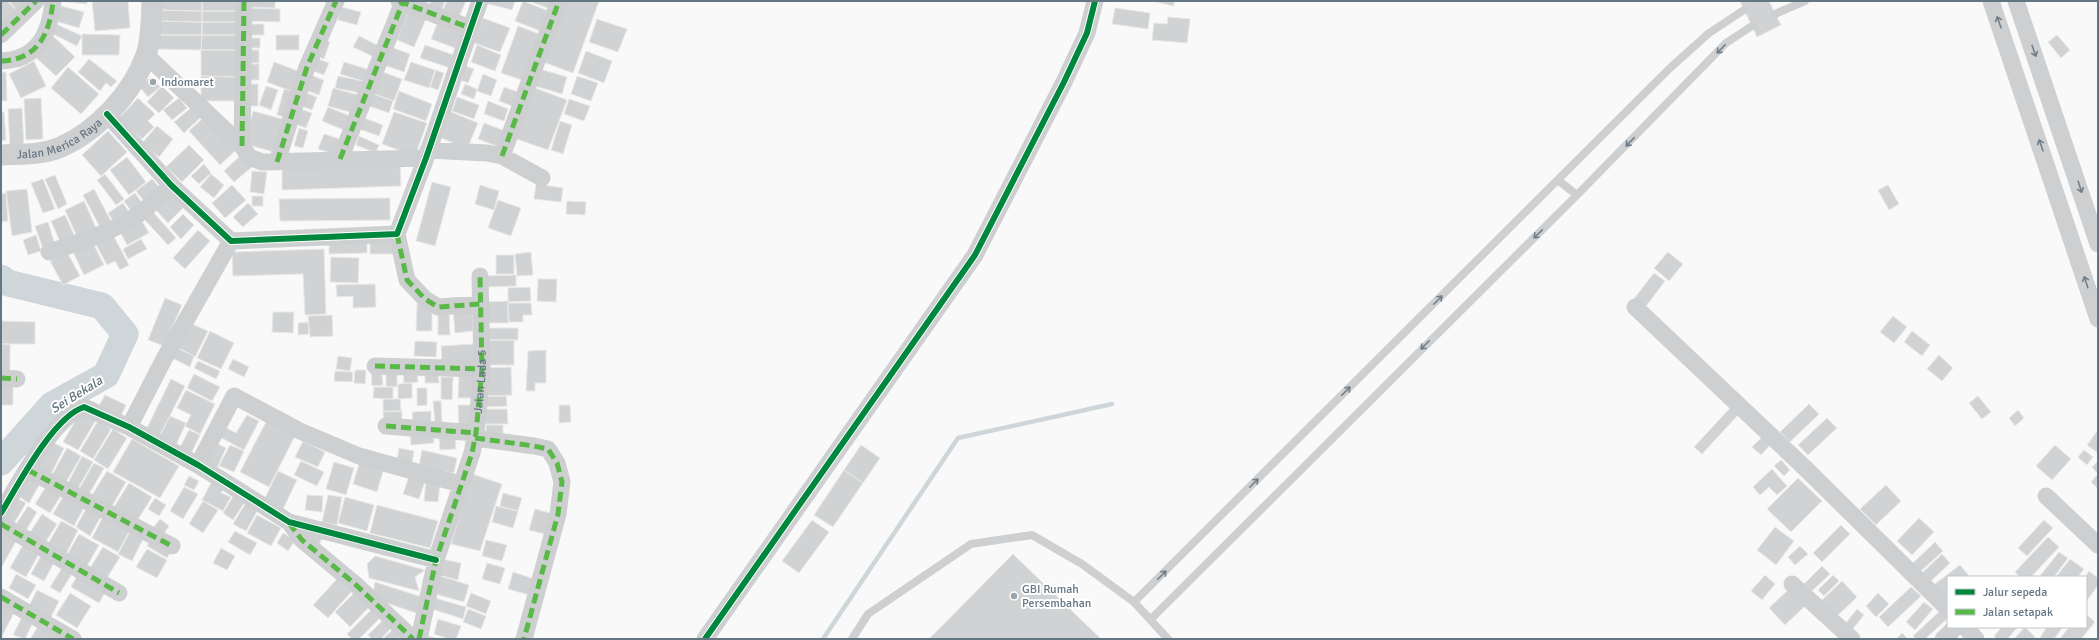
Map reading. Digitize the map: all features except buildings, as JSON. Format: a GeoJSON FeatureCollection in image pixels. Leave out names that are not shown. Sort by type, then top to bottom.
{"type":"FeatureCollection","features":[{"type":"Feature","properties":{"kind":"street"},"geometry":{"type":"LineString","coordinates":[[1,35],[36,1]]}},
{"type":"Feature","properties":{"kind":"street"},"geometry":{"type":"LineString","coordinates":[[1,61],[9,61],[21,56],[40,42],[47,34],[53,1]]}},
{"type":"Feature","properties":{"kind":"street","name":"Jalan Merica Raya"},"geometry":{"type":"LineString","coordinates":[[1,156],[35,153],[60,147],[82,135],[107,114],[134,80],[146,55],[151,32],[152,1]]}},
{"type":"Feature","properties":{"kind":"street"},"geometry":{"type":"LineString","coordinates":[[242,146],[244,1]]}},
{"type":"Feature","properties":{"kind":"street"},"geometry":{"type":"LineString","coordinates":[[277,162],[307,67],[336,1]]}},
{"type":"Feature","properties":{"kind":"street"},"geometry":{"type":"LineString","coordinates":[[480,1],[427,154],[397,234],[407,280],[425,299],[438,307],[482,304]]}},
{"type":"Feature","properties":{"kind":"street"},"geometry":{"type":"LineString","coordinates":[[502,156],[559,1]]}},
{"type":"Feature","properties":{"kind":"street"},"geometry":{"type":"LineString","coordinates":[[705,639],[975,255],[1064,82],[1087,33],[1095,1]]}},
{"type":"Feature","properties":{"kind":"street"},"geometry":{"type":"LineString","coordinates":[[1991,1],[2098,319]]}},
{"type":"Feature","properties":{"kind":"street"},"geometry":{"type":"LineString","coordinates":[[2016,1],[2071,160],[2098,244]]}},
{"type":"Feature","properties":{"kind":"street"},"geometry":{"type":"LineString","coordinates":[[340,159],[401,2],[470,28]]}},
{"type":"Feature","properties":{"kind":"street"},"geometry":{"type":"LineString","coordinates":[[146,55],[242,146],[249,157],[262,162],[427,154],[486,153],[502,156],[542,178]]}},
{"type":"Feature","properties":{"kind":"street"},"geometry":{"type":"LineString","coordinates":[[107,114],[171,186],[231,241],[397,234]]}},
{"type":"Feature","properties":{"kind":"street"},"geometry":{"type":"LineString","coordinates":[[2048,168],[2071,160]]}},
{"type":"Feature","properties":{"kind":"street"},"geometry":{"type":"LineString","coordinates":[[49,252],[93,238],[111,230],[139,213],[171,186]]}},
{"type":"Feature","properties":{"kind":"street"},"geometry":{"type":"LineString","coordinates":[[129,427],[164,359],[231,241]]}},
{"type":"Feature","properties":{"kind":"street","name":"Jalan Lada 5"},"geometry":{"type":"LineString","coordinates":[[419,639],[436,560],[476,436],[482,369],[482,304],[480,276]]}},
{"type":"Feature","properties":{"kind":"street"},"geometry":{"type":"LineString","coordinates":[[1635,307],[1805,468],[1947,608]]}},
{"type":"Feature","properties":{"kind":"street"},"geometry":{"type":"LineString","coordinates":[[375,366],[482,369]]}},
{"type":"Feature","properties":{"kind":"street"},"geometry":{"type":"LineString","coordinates":[[198,466],[234,396],[300,431],[359,456],[460,484]]}},
{"type":"Feature","properties":{"kind":"street"},"geometry":{"type":"LineString","coordinates":[[1,513],[49,438],[64,419],[76,409],[84,407],[129,427],[198,466],[289,522],[436,560]]}},
{"type":"Feature","properties":{"kind":"street"},"geometry":{"type":"LineString","coordinates":[[386,426],[476,436],[548,449],[557,463],[562,482],[558,514],[524,639]]}},
{"type":"Feature","properties":{"kind":"street"},"geometry":{"type":"LineString","coordinates":[[28,470],[172,546]]}},
{"type":"Feature","properties":{"kind":"street"},"geometry":{"type":"LineString","coordinates":[[2046,496],[2098,545]]}},
{"type":"Feature","properties":{"kind":"street"},"geometry":{"type":"LineString","coordinates":[[289,522],[302,540],[355,584],[413,639]]}},
{"type":"Feature","properties":{"kind":"street"},"geometry":{"type":"LineString","coordinates":[[1,524],[119,593]]}},
{"type":"Feature","properties":{"kind":"street"},"geometry":{"type":"LineString","coordinates":[[1792,584],[1852,639]]}},
{"type":"Feature","properties":{"kind":"street"},"geometry":{"type":"LineString","coordinates":[[1,597],[73,639]]}},
{"type":"Feature","properties":{"kind":"street"},"geometry":{"type":"LineString","coordinates":[[1944,639],[1955,628]]}},
{"type":"Feature","properties":{"kind":"street"},"geometry":{"type":"LineString","coordinates":[[1966,628],[1976,639]]}},
{"type":"Feature","properties":{"kind":"lane"},"geometry":{"type":"LineString","coordinates":[[1775,14],[1806,1]]}},
{"type":"Feature","properties":{"kind":"lane"},"geometry":{"type":"LineString","coordinates":[[1134,602],[1675,64],[1709,33],[1744,10]]}},
{"type":"Feature","properties":{"kind":"lane"},"geometry":{"type":"LineString","coordinates":[[1151,619],[1578,195],[1726,44],[1752,26]]}},
{"type":"Feature","properties":{"kind":"lane"},"geometry":{"type":"LineString","coordinates":[[1559,181],[1578,195]]}},
{"type":"Feature","properties":{"kind":"lane"},"geometry":{"type":"LineString","coordinates":[[852,639],[868,614],[971,544],[1032,535],[1082,564],[1134,602],[1168,639]]}},
{"type":"Feature","properties":{"kind":"waterway","name":"Sei Bekala"},"geometry":{"type":"LineString","coordinates":[[1,278],[8,283],[102,306],[125,334],[106,375],[52,405],[1,462]]}},
{"type":"Feature","properties":{"kind":"waterway"},"geometry":{"type":"LineString","coordinates":[[823,639],[958,438],[1112,404]]}},
{"type":"Feature","properties":{"kind":"marked path"},"geometry":{"type":"LineString","coordinates":[[1,35],[36,1]]}},
{"type":"Feature","properties":{"kind":"marked path"},"geometry":{"type":"LineString","coordinates":[[1,61],[24,56],[40,43],[49,24],[53,1]]}},
{"type":"Feature","properties":{"kind":"marked path"},"geometry":{"type":"LineString","coordinates":[[242,146],[244,1]]}},
{"type":"Feature","properties":{"kind":"marked path"},"geometry":{"type":"LineString","coordinates":[[277,162],[307,67],[336,1]]}},
{"type":"Feature","properties":{"kind":"marked path"},"geometry":{"type":"LineString","coordinates":[[399,1],[470,28]]}},
{"type":"Feature","properties":{"kind":"marked path"},"geometry":{"type":"LineString","coordinates":[[502,156],[559,1]]}},
{"type":"Feature","properties":{"kind":"marked path"},"geometry":{"type":"LineString","coordinates":[[340,159],[403,2]]}},
{"type":"Feature","properties":{"kind":"marked path"},"geometry":{"type":"LineString","coordinates":[[397,234],[407,280],[425,299],[438,307],[481,304]]}},
{"type":"Feature","properties":{"kind":"marked path"},"geometry":{"type":"LineString","coordinates":[[419,639],[436,560],[472,453],[476,433],[482,369],[480,276]]}},
{"type":"Feature","properties":{"kind":"marked path"},"geometry":{"type":"LineString","coordinates":[[375,366],[482,369]]}},
{"type":"Feature","properties":{"kind":"marked path"},"geometry":{"type":"LineString","coordinates":[[1,378],[17,379]]}},
{"type":"Feature","properties":{"kind":"marked path"},"geometry":{"type":"LineString","coordinates":[[386,426],[476,433]]}},
{"type":"Feature","properties":{"kind":"marked path"},"geometry":{"type":"LineString","coordinates":[[475,438],[548,449],[557,463],[562,482],[558,514],[524,639]]}},
{"type":"Feature","properties":{"kind":"marked path"},"geometry":{"type":"LineString","coordinates":[[28,470],[172,546]]}},
{"type":"Feature","properties":{"kind":"marked path"},"geometry":{"type":"LineString","coordinates":[[289,523],[302,540],[355,584],[413,639]]}},
{"type":"Feature","properties":{"kind":"marked path"},"geometry":{"type":"LineString","coordinates":[[1,524],[119,593]]}},
{"type":"Feature","properties":{"kind":"marked path"},"geometry":{"type":"LineString","coordinates":[[1,597],[73,639]]}},
{"type":"Feature","properties":{"kind":"cycle path"},"geometry":{"type":"LineString","coordinates":[[107,114],[171,185],[231,241],[397,234],[426,158],[480,1]]}},
{"type":"Feature","properties":{"kind":"cycle path"},"geometry":{"type":"LineString","coordinates":[[705,639],[975,255],[1064,82],[1087,33],[1095,1]]}},
{"type":"Feature","properties":{"kind":"cycle path"},"geometry":{"type":"LineString","coordinates":[[1,513],[37,453],[60,424],[72,413],[84,407],[129,427],[198,465],[289,522],[436,560]]}},
{"type":"Feature","properties":{"kind":"place","name":"Indomaret"},"geometry":{"type":"Point","coordinates":[153,82]}},
{"type":"Feature","properties":{"kind":"place","name":"GBI Rumah Persembahan"},"geometry":{"type":"Point","coordinates":[1014,596]}}]}
